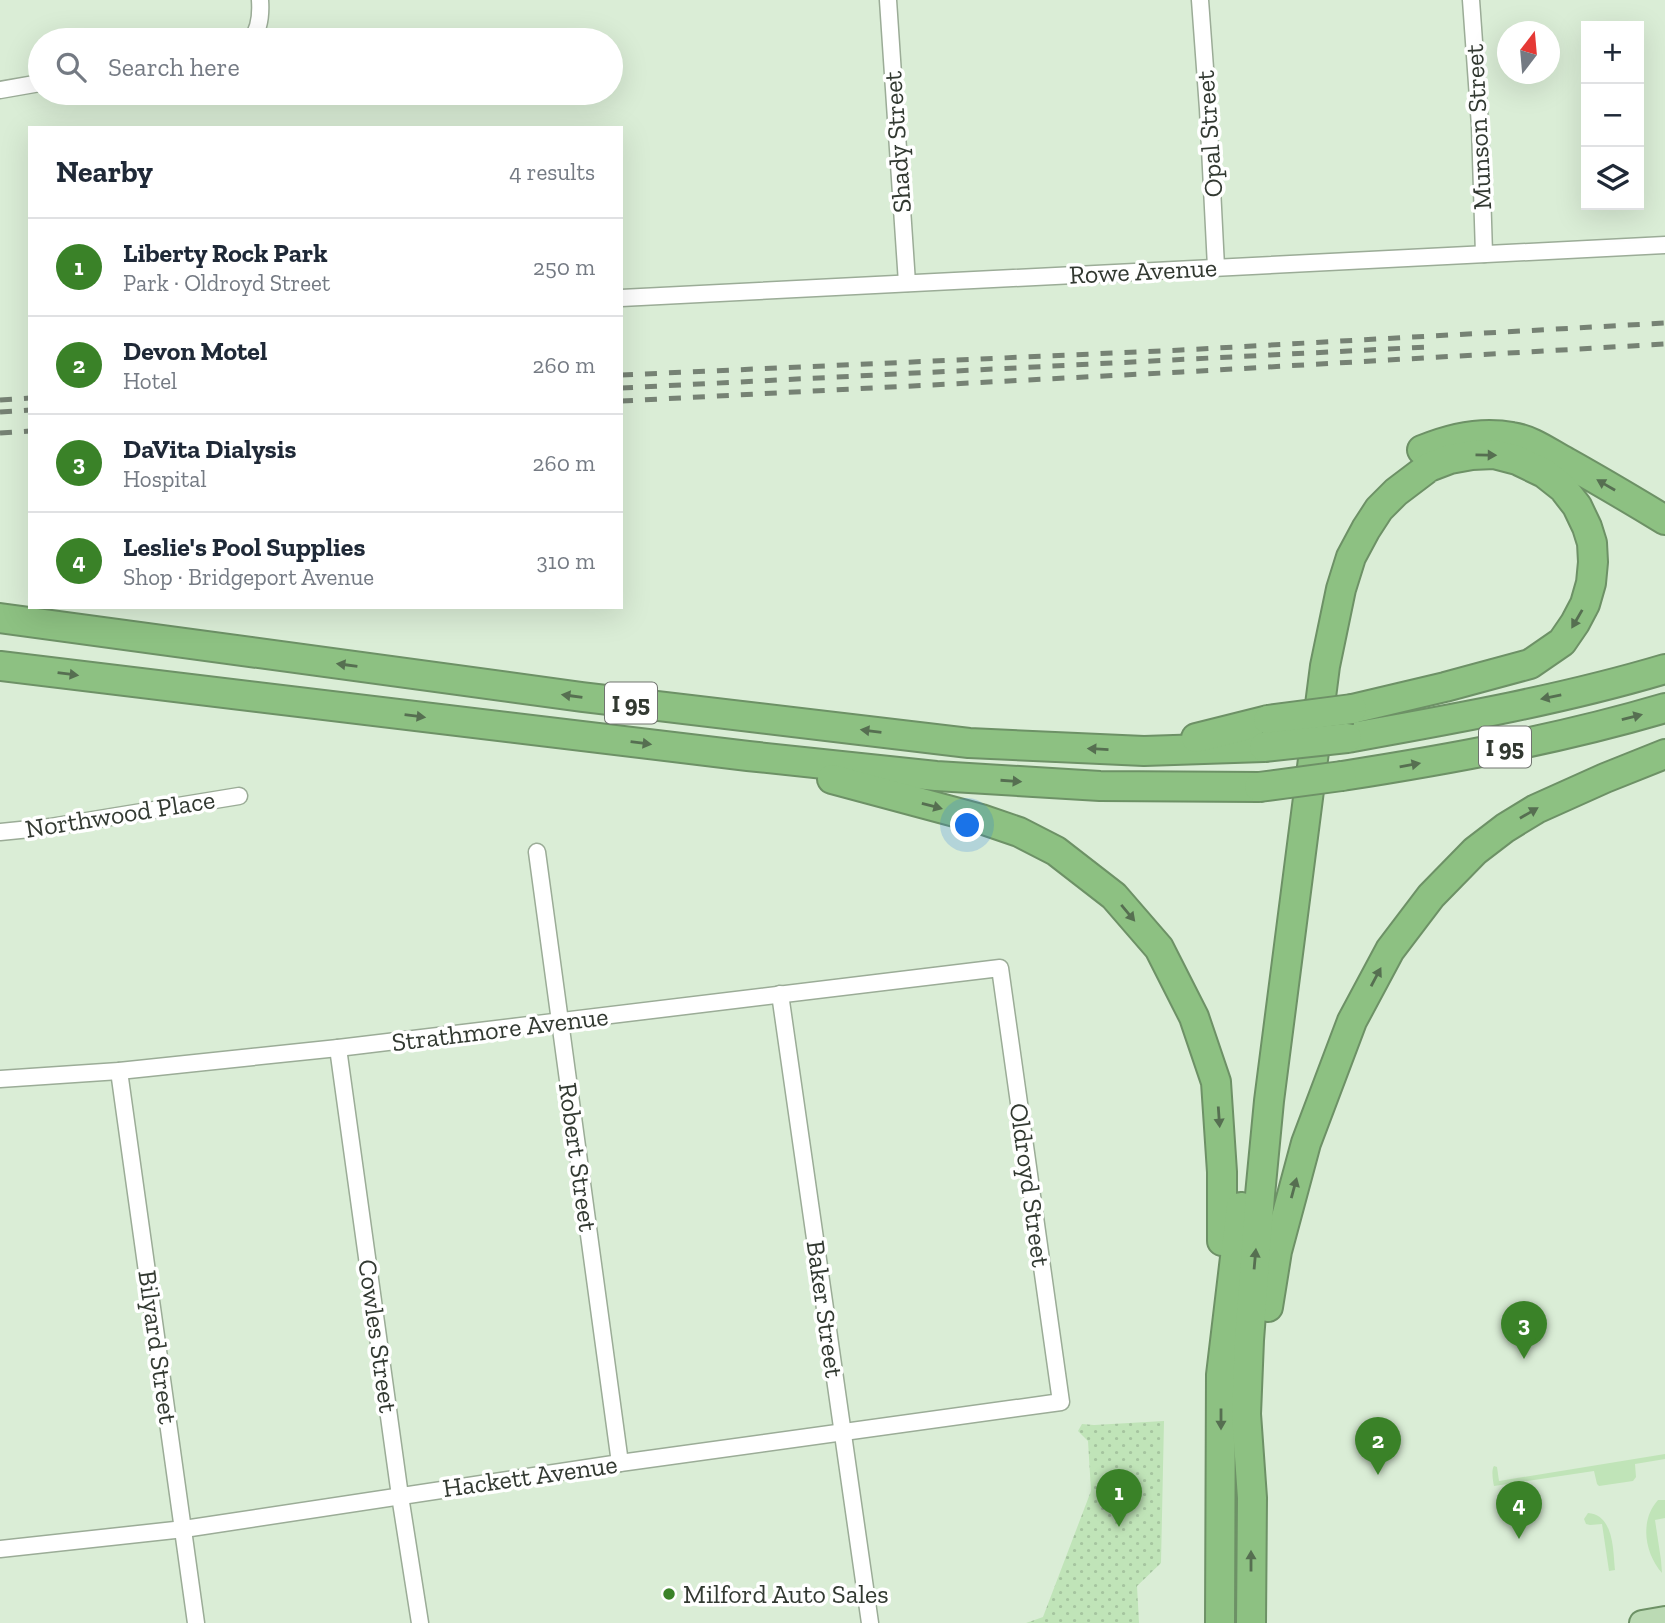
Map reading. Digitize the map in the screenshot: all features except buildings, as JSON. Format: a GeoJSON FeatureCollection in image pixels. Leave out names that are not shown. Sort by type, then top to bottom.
{"type":"FeatureCollection","features":[{"type":"Feature","properties":{"kind":"highway"},"geometry":{"type":"LineString","coordinates":[[1221,1375],[1307,670],[1321,589],[1330,559],[1344,530],[1375,486],[1417,452],[1466,436],[1491,435],[1513,437],[1532,443],[1665,520]]}},
{"type":"Feature","properties":{"kind":"highway"},"geometry":{"type":"LineString","coordinates":[[1251,1623],[1252,1498],[1246,1414],[1248,1352],[1269,1101],[1325,666],[1340,589],[1351,557],[1379,509],[1429,467],[1450,459],[1494,454],[1517,460],[1545,473],[1563,488],[1577,506],[1587,527],[1592,543],[1593,562],[1585,604],[1562,642],[1530,664],[1352,709],[1266,734]]}},
{"type":"Feature","properties":{"kind":"highway","name":"I 95"},"geometry":{"type":"LineString","coordinates":[[0,618],[568,695],[969,743],[1144,751],[1266,734],[1347,738],[1485,712],[1665,669]]}},
{"type":"Feature","properties":{"kind":"highway","name":"I 95"},"geometry":{"type":"LineString","coordinates":[[0,666],[748,756],[936,776],[1100,786],[1259,787],[1342,776],[1527,742],[1665,708]]}},
{"type":"Feature","properties":{"kind":"highway"},"geometry":{"type":"LineString","coordinates":[[1252,1498],[1269,1305],[1277,1251],[1306,1143],[1332,1071],[1352,1021],[1390,950],[1431,896],[1475,851],[1504,828],[1536,809],[1665,754]]}},
{"type":"Feature","properties":{"kind":"highway"},"geometry":{"type":"LineString","coordinates":[[748,756],[981,819],[1019,832],[1056,851],[1114,896],[1159,948],[1194,1017],[1216,1082],[1222,1172],[1220,1623]]}},
{"type":"Feature","properties":{"kind":"main road"},"geometry":{"type":"LineString","coordinates":[[1642,1623],[1665,1619]]}},
{"type":"Feature","properties":{"kind":"street"},"geometry":{"type":"LineString","coordinates":[[257,28],[260,0]]}},
{"type":"Feature","properties":{"kind":"street","name":"Shady Street"},"geometry":{"type":"LineString","coordinates":[[888,0],[907,283]]}},
{"type":"Feature","properties":{"kind":"street","name":"Opal Street"},"geometry":{"type":"LineString","coordinates":[[1200,0],[1216,267]]}},
{"type":"Feature","properties":{"kind":"street","name":"Munson Street"},"geometry":{"type":"LineString","coordinates":[[1471,0],[1480,127],[1484,254]]}},
{"type":"Feature","properties":{"kind":"street"},"geometry":{"type":"LineString","coordinates":[[0,90],[28,85]]}},
{"type":"Feature","properties":{"kind":"street","name":"Rowe Avenue"},"geometry":{"type":"LineString","coordinates":[[623,298],[1665,245]]}},
{"type":"Feature","properties":{"kind":"street","name":"Northwood Place"},"geometry":{"type":"LineString","coordinates":[[0,832],[50,827],[239,796]]}},
{"type":"Feature","properties":{"kind":"street","name":"Robert Street"},"geometry":{"type":"LineString","coordinates":[[537,852],[620,1463]]}},
{"type":"Feature","properties":{"kind":"street","name":"Strathmore Avenue"},"geometry":{"type":"LineString","coordinates":[[0,1079],[119,1071],[338,1048],[1000,968]]}},
{"type":"Feature","properties":{"kind":"street","name":"Oldroyd Street"},"geometry":{"type":"LineString","coordinates":[[1000,968],[1061,1402]]}},
{"type":"Feature","properties":{"kind":"street","name":"Baker Street"},"geometry":{"type":"LineString","coordinates":[[780,994],[870,1623]]}},
{"type":"Feature","properties":{"kind":"street","name":"Cowles Street"},"geometry":{"type":"LineString","coordinates":[[338,1048],[419,1623]]}},
{"type":"Feature","properties":{"kind":"street","name":"Bilyard Street"},"geometry":{"type":"LineString","coordinates":[[119,1071],[196,1623]]}},
{"type":"Feature","properties":{"kind":"street","name":"Hackett Avenue"},"geometry":{"type":"LineString","coordinates":[[0,1549],[184,1529],[620,1463],[1061,1402]]}},
{"type":"Feature","properties":{"kind":"green space"},"geometry":{"type":"Polygon","coordinates":[[[1164,1421],[1161,1563],[1137,1586],[1139,1623],[1026,1623],[1043,1617],[1091,1491],[1088,1441],[1078,1431],[1082,1424],[1164,1421]]]}},
{"type":"Feature","properties":{"kind":"green space"},"geometry":{"type":"Polygon","coordinates":[[[1665,1454],[1665,1459],[1635,1464],[1636,1477],[1633,1481],[1599,1486],[1594,1471],[1494,1486],[1493,1481],[1494,1466],[1497,1467],[1499,1481],[1665,1454]]]}},
{"type":"Feature","properties":{"kind":"green space"},"geometry":{"type":"Polygon","coordinates":[[[1658,1500],[1665,1500],[1665,1518],[1655,1520],[1662,1573],[1652,1557],[1646,1537],[1648,1518],[1658,1500]]]}},
{"type":"Feature","properties":{"kind":"green space"},"geometry":{"type":"Polygon","coordinates":[[[1588,1513],[1597,1515],[1607,1527],[1615,1570],[1609,1571],[1602,1524],[1586,1524],[1584,1519],[1588,1513]]]}},
{"type":"Feature","properties":{"kind":"railway"},"geometry":{"type":"LineString","coordinates":[[623,375],[1181,350],[1665,323]]}},
{"type":"Feature","properties":{"kind":"railway"},"geometry":{"type":"LineString","coordinates":[[623,401],[1665,344]]}},
{"type":"Feature","properties":{"kind":"railway"},"geometry":{"type":"LineString","coordinates":[[623,388],[1427,347]]}},
{"type":"Feature","properties":{"kind":"railway"},"geometry":{"type":"LineString","coordinates":[[0,400],[28,398]]}},
{"type":"Feature","properties":{"kind":"railway"},"geometry":{"type":"LineString","coordinates":[[0,412],[28,410]]}},
{"type":"Feature","properties":{"kind":"railway"},"geometry":{"type":"LineString","coordinates":[[0,433],[28,431]]}},
{"type":"Feature","properties":{"kind":"place","name":"DaVita Dialysis"},"geometry":{"type":"Point","coordinates":[1524,1359]}},
{"type":"Feature","properties":{"kind":"place","name":"Devon Motel"},"geometry":{"type":"Point","coordinates":[1378,1475]}},
{"type":"Feature","properties":{"kind":"place","name":"Liberty Rock Park"},"geometry":{"type":"Point","coordinates":[1119,1527]}},
{"type":"Feature","properties":{"kind":"place","name":"Leslie's Pool Supplies"},"geometry":{"type":"Point","coordinates":[1519,1539]}},
{"type":"Feature","properties":{"kind":"place","name":"Milford Auto Sales"},"geometry":{"type":"Point","coordinates":[669,1594]}}]}
